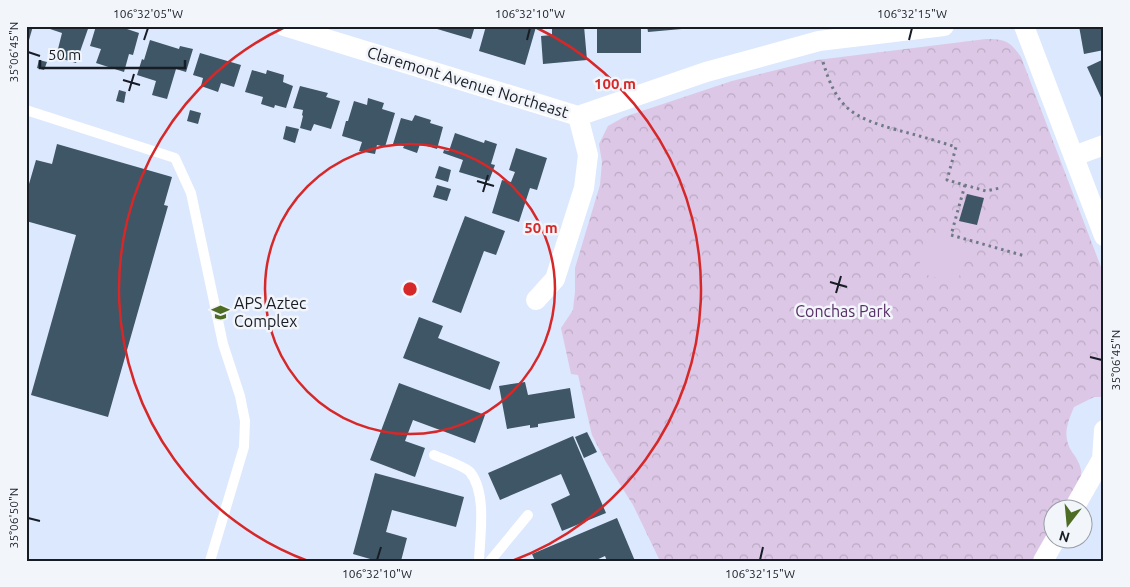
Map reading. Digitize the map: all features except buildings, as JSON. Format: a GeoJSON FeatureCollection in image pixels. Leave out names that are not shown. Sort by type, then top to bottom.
{"type":"FeatureCollection","features":[{"type":"Feature","properties":{"kind":"street","name":"Claremont Avenue Northeast"},"geometry":{"type":"LineString","coordinates":[[284,26],[578,116],[706,72],[819,42],[944,26]]}},
{"type":"Feature","properties":{"kind":"street"},"geometry":{"type":"LineString","coordinates":[[1024,26],[1104,236]]}},
{"type":"Feature","properties":{"kind":"street"},"geometry":{"type":"LineString","coordinates":[[536,300],[556,279],[584,188],[588,155],[578,116]]}},
{"type":"Feature","properties":{"kind":"street"},"geometry":{"type":"LineString","coordinates":[[1074,156],[1104,145]]}},
{"type":"Feature","properties":{"kind":"street"},"geometry":{"type":"LineString","coordinates":[[1079,500],[1102,460],[1104,430]]}},
{"type":"Feature","properties":{"kind":"street"},"geometry":{"type":"LineString","coordinates":[[1043,561],[1049,550]]}},
{"type":"Feature","properties":{"kind":"lane"},"geometry":{"type":"LineString","coordinates":[[26,110],[175,158],[191,193],[222,344],[240,396],[245,422],[244,448],[210,561]]}},
{"type":"Feature","properties":{"kind":"lane"},"geometry":{"type":"LineString","coordinates":[[434,455],[469,471],[480,490],[481,530],[479,561]]}},
{"type":"Feature","properties":{"kind":"lane"},"geometry":{"type":"LineString","coordinates":[[490,561],[528,516]]}},
{"type":"Feature","properties":{"kind":"path"},"geometry":{"type":"LineString","coordinates":[[823,62],[828,80],[836,94],[860,118],[956,147],[947,180],[986,191],[1000,188]]}},
{"type":"Feature","properties":{"kind":"path"},"geometry":{"type":"LineString","coordinates":[[965,185],[951,235],[1025,256]]}},
{"type":"Feature","properties":{"kind":"green space","name":"Conchas Park"},"geometry":{"type":"Polygon","coordinates":[[[986,39],[1003,40],[1014,47],[1021,57],[1104,275],[1104,397],[1094,397],[1074,407],[1066,435],[1069,446],[1078,461],[1081,475],[1080,480],[1069,500],[1042,500],[1042,545],[1033,561],[660,561],[633,505],[606,462],[592,435],[578,375],[571,374],[561,328],[573,310],[575,268],[600,185],[602,162],[599,144],[608,126],[624,117],[732,81],[817,60],[986,39]]]}},
{"type":"Feature","properties":{"kind":"green space"},"geometry":{"type":"Polygon","coordinates":[[[929,232],[969,244],[957,284],[917,272],[929,232]]]}},
{"type":"Feature","properties":{"kind":"place","name":"APS Aztec Complex"},"geometry":{"type":"Point","coordinates":[220,312]}}]}
